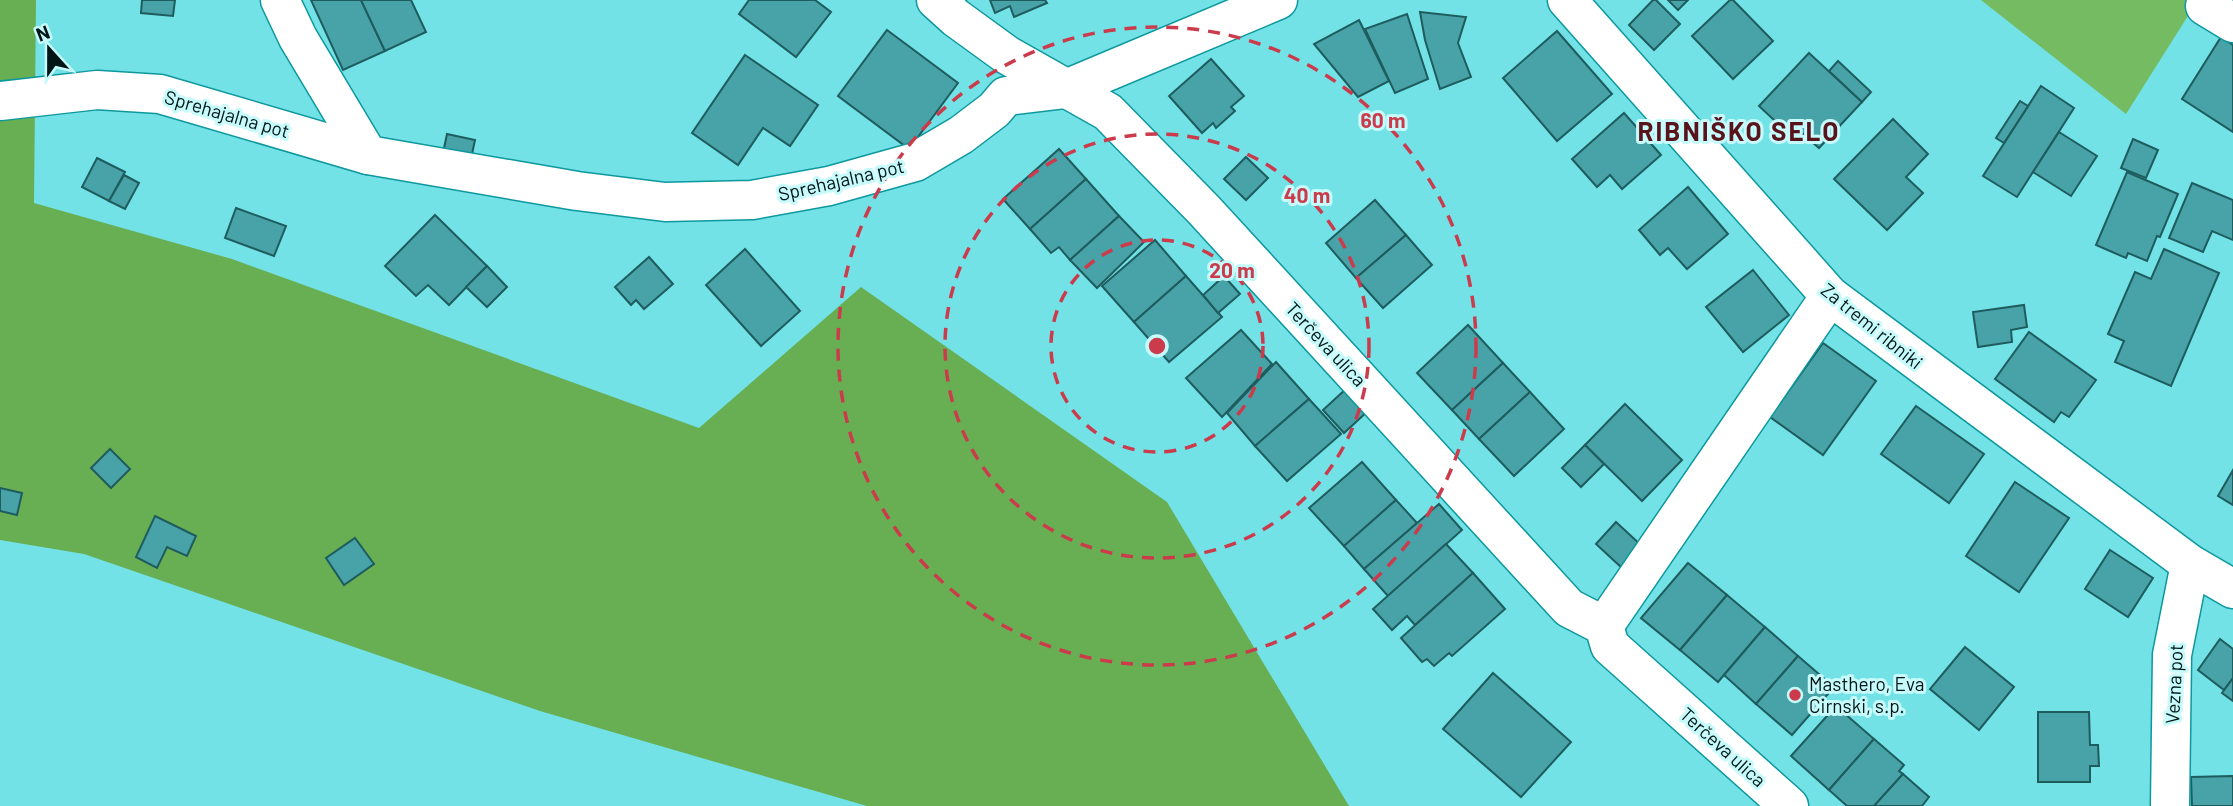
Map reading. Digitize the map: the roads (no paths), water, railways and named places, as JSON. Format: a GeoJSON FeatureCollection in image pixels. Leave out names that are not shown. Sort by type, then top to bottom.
{"type":"FeatureCollection","features":[{"type":"Feature","properties":{"kind":"street"},"geometry":{"type":"LineString","coordinates":[[280,0],[298,38],[368,155]]}},
{"type":"Feature","properties":{"kind":"street","name":"Terčeva ulica"},"geometry":{"type":"LineString","coordinates":[[936,0],[1007,55],[1108,112],[1204,210],[1569,608],[1604,626],[1610,646],[1789,806]]}},
{"type":"Feature","properties":{"kind":"street"},"geometry":{"type":"LineString","coordinates":[[1007,55],[1006,96],[1066,89],[1278,0]]}},
{"type":"Feature","properties":{"kind":"street","name":"Za tremi ribniki"},"geometry":{"type":"LineString","coordinates":[[1564,1],[1830,296],[2190,564],[2233,589]]}},
{"type":"Feature","properties":{"kind":"street","name":"Sprehajalna pot"},"geometry":{"type":"LineString","coordinates":[[0,101],[97,90],[160,94],[368,155],[577,191],[653,200],[752,200],[829,186],[915,162],[961,135],[994,110],[1006,96]]}},
{"type":"Feature","properties":{"kind":"street"},"geometry":{"type":"LineString","coordinates":[[1604,626],[1830,296]]}},
{"type":"Feature","properties":{"kind":"street","name":"Vezna pot"},"geometry":{"type":"LineString","coordinates":[[2170,806],[2172,655],[2190,564]]}},
{"type":"Feature","properties":{"kind":"place","name":"Masthero, Eva Cirnski, s.p."},"geometry":{"type":"Point","coordinates":[1795,695]}},
{"type":"Feature","properties":{"kind":"district","name":"RIBNIŠKO SELO"},"geometry":{"type":"Point","coordinates":[1739,132]}}]}
